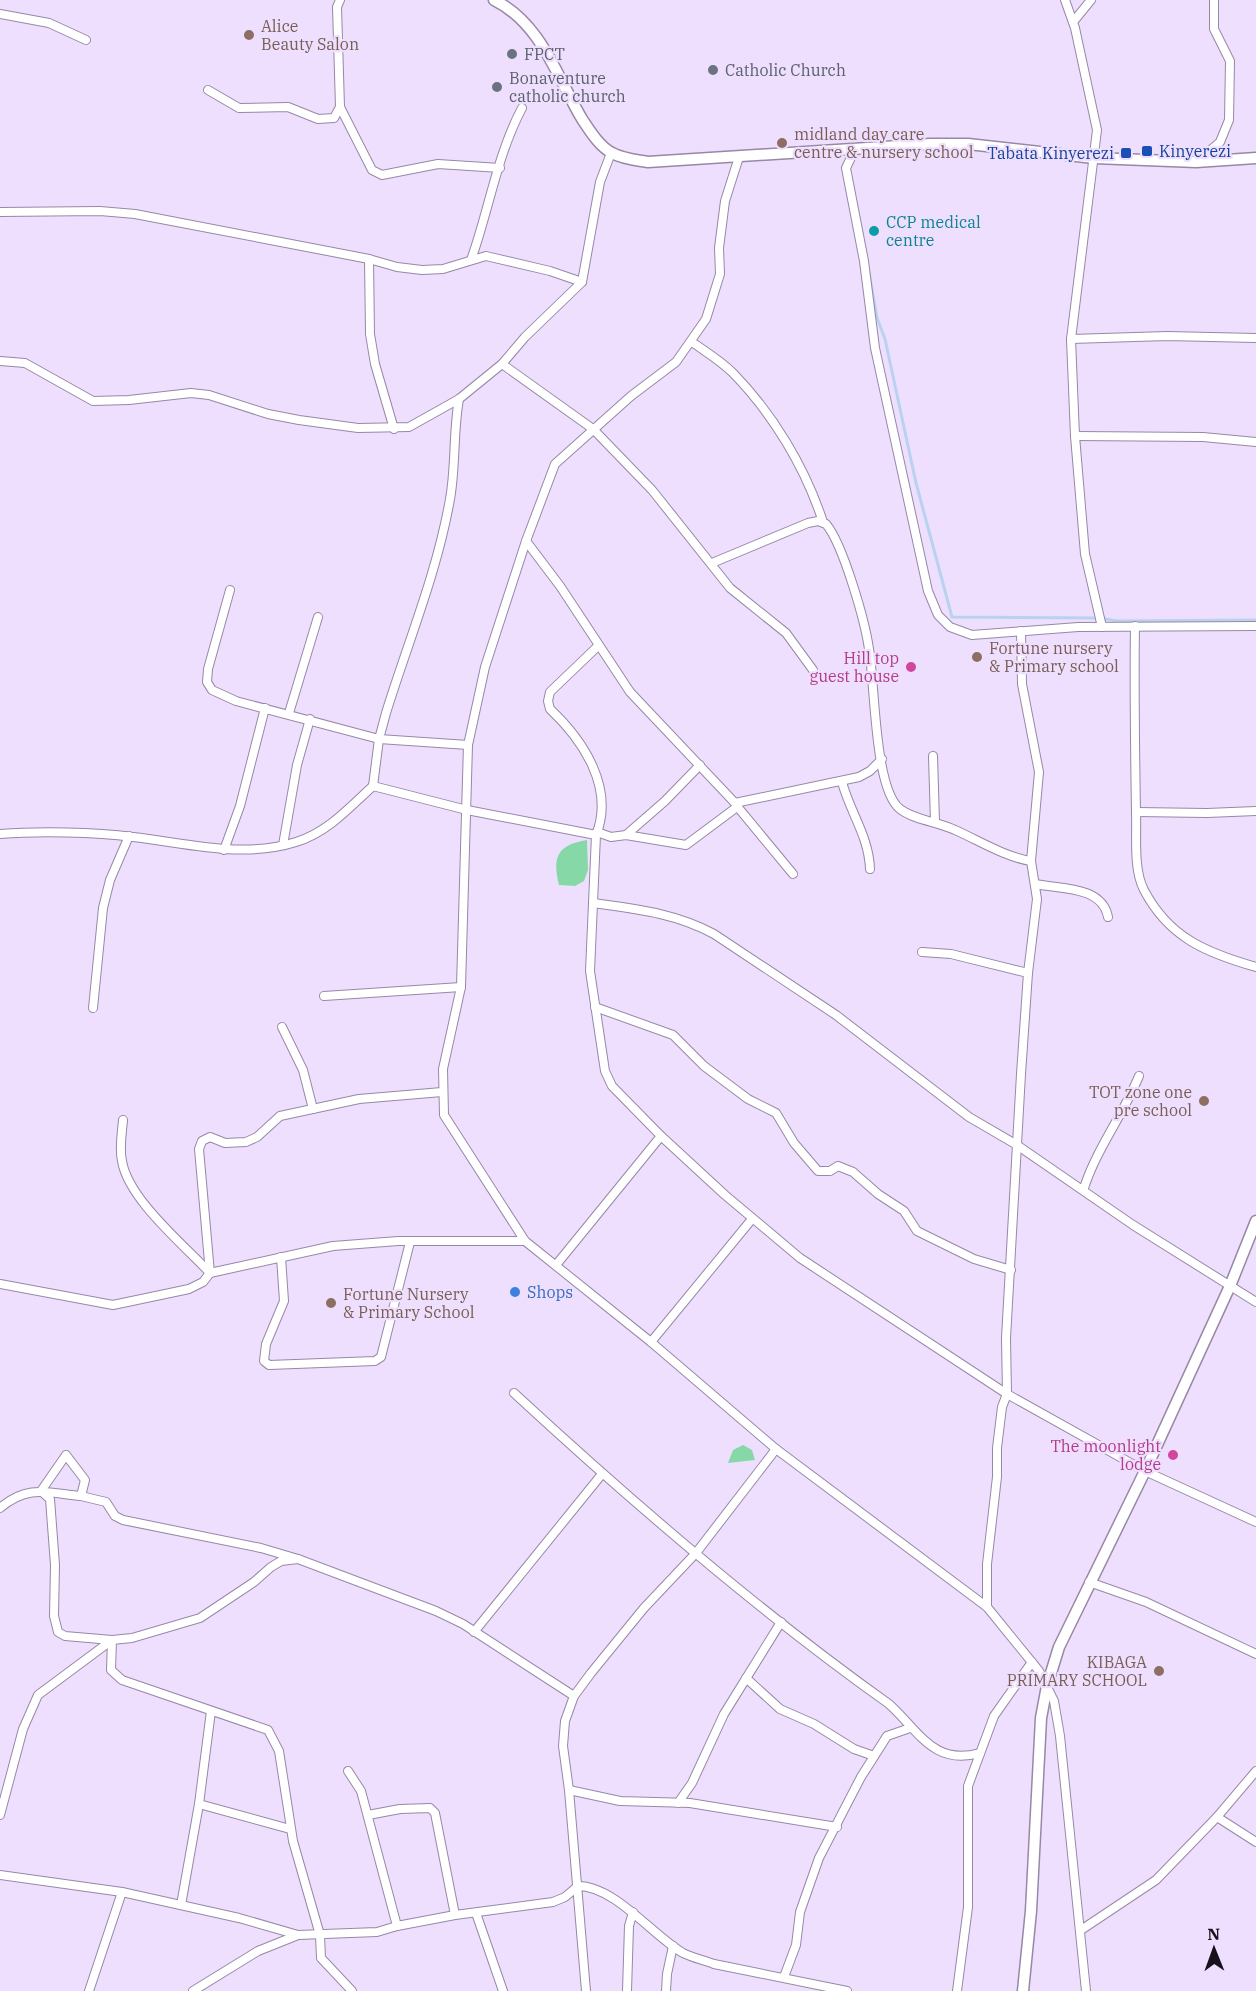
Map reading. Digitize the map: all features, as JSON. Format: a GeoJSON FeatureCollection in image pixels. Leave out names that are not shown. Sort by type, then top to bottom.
{"type":"FeatureCollection","features":[{"type":"Feature","properties":{"kind":"street"},"geometry":{"type":"LineString","coordinates":[[340,0],[337,7],[340,107],[372,170],[377,174],[438,164],[500,168]]}},
{"type":"Feature","properties":{"kind":"street"},"geometry":{"type":"LineString","coordinates":[[494,0],[516,13],[534,31],[590,131],[611,153],[648,162],[968,144],[1094,158],[1196,162],[1256,158]]}},
{"type":"Feature","properties":{"kind":"street"},"geometry":{"type":"LineString","coordinates":[[1065,0],[1073,22],[1097,129],[1071,339],[1075,436],[1085,554],[1102,627]]}},
{"type":"Feature","properties":{"kind":"street"},"geometry":{"type":"LineString","coordinates":[[1073,22],[1091,0]]}},
{"type":"Feature","properties":{"kind":"street"},"geometry":{"type":"LineString","coordinates":[[1196,162],[1220,142],[1229,120],[1230,61],[1214,29],[1214,0]]}},
{"type":"Feature","properties":{"kind":"street"},"geometry":{"type":"LineString","coordinates":[[0,14],[49,23],[86,40]]}},
{"type":"Feature","properties":{"kind":"street"},"geometry":{"type":"LineString","coordinates":[[208,90],[239,108],[288,107],[318,119],[334,118],[340,107]]}},
{"type":"Feature","properties":{"kind":"street"},"geometry":{"type":"LineString","coordinates":[[471,260],[500,168],[505,140],[522,108]]}},
{"type":"Feature","properties":{"kind":"street"},"geometry":{"type":"LineString","coordinates":[[855,149],[846,168],[864,261],[875,348],[932,605],[950,627],[972,635],[1102,627],[1256,626]]}},
{"type":"Feature","properties":{"kind":"street"},"geometry":{"type":"LineString","coordinates":[[0,361],[25,363],[93,400],[129,400],[191,393],[210,395],[268,414],[288,418],[358,428],[409,427],[459,399],[502,364],[525,337],[582,282],[600,182],[611,153]]}},
{"type":"Feature","properties":{"kind":"street"},"geometry":{"type":"LineString","coordinates":[[739,157],[726,201],[719,248],[720,274],[706,319],[676,362],[593,429],[555,464],[526,541],[485,667],[468,745],[461,987],[445,1060],[442,1092],[448,1122],[525,1241],[651,1342],[776,1449],[987,1607],[1032,1662],[1054,1701],[1060,1736],[1086,1991]]}},
{"type":"Feature","properties":{"kind":"street"},"geometry":{"type":"LineString","coordinates":[[0,212],[100,211],[135,214],[369,259],[397,267],[422,270],[443,269],[486,256],[550,271],[582,282]]}},
{"type":"Feature","properties":{"kind":"street"},"geometry":{"type":"LineString","coordinates":[[369,259],[370,334],[375,364],[394,429]]}},
{"type":"Feature","properties":{"kind":"street"},"geometry":{"type":"LineString","coordinates":[[1071,339],[1167,336],[1256,338]]}},
{"type":"Feature","properties":{"kind":"street"},"geometry":{"type":"LineString","coordinates":[[692,342],[732,372],[760,406],[798,460],[823,522],[833,537],[861,612],[869,648],[872,705],[889,792],[896,806],[1017,859],[1031,861]]}},
{"type":"Feature","properties":{"kind":"street"},"geometry":{"type":"LineString","coordinates":[[502,364],[593,429],[652,490],[730,588],[786,633],[813,670]]}},
{"type":"Feature","properties":{"kind":"street"},"geometry":{"type":"LineString","coordinates":[[0,834],[129,836],[224,850],[283,845],[297,842],[325,828],[374,786],[379,739],[402,659],[439,551],[450,497],[454,424],[459,399]]}},
{"type":"Feature","properties":{"kind":"street"},"geometry":{"type":"LineString","coordinates":[[1075,436],[1203,437],[1256,441]]}},
{"type":"Feature","properties":{"kind":"street"},"geometry":{"type":"LineString","coordinates":[[712,563],[808,523],[823,522]]}},
{"type":"Feature","properties":{"kind":"street"},"geometry":{"type":"LineString","coordinates":[[526,541],[644,708],[736,805],[793,874]]}},
{"type":"Feature","properties":{"kind":"street"},"geometry":{"type":"LineString","coordinates":[[230,590],[208,669],[207,682],[212,690],[224,696],[379,739],[468,745]]}},
{"type":"Feature","properties":{"kind":"street"},"geometry":{"type":"LineString","coordinates":[[289,713],[318,617]]}},
{"type":"Feature","properties":{"kind":"street"},"geometry":{"type":"LineString","coordinates":[[1136,626],[1133,731],[1138,860],[1143,889],[1174,931],[1219,957],[1256,967]]}},
{"type":"Feature","properties":{"kind":"street"},"geometry":{"type":"LineString","coordinates":[[987,1607],[987,1564],[998,1478],[997,1448],[1002,1407],[1007,1394],[1006,1338],[1017,1145],[1028,973],[1037,899],[1031,861],[1039,772],[1022,684],[1020,631]]}},
{"type":"Feature","properties":{"kind":"street"},"geometry":{"type":"LineString","coordinates":[[598,646],[550,692],[548,701],[550,709],[583,749],[595,771],[603,813],[597,833],[590,971],[608,1078],[661,1136],[752,1219],[800,1258],[1007,1394],[1145,1471],[1256,1522]]}},
{"type":"Feature","properties":{"kind":"street"},"geometry":{"type":"LineString","coordinates":[[224,850],[240,806],[265,708]]}},
{"type":"Feature","properties":{"kind":"street"},"geometry":{"type":"LineString","coordinates":[[283,845],[297,765],[310,719]]}},
{"type":"Feature","properties":{"kind":"street"},"geometry":{"type":"LineString","coordinates":[[933,756],[935,822]]}},
{"type":"Feature","properties":{"kind":"street"},"geometry":{"type":"LineString","coordinates":[[374,786],[467,810],[613,837],[626,835],[686,845],[736,805],[842,782],[864,775],[882,759]]}},
{"type":"Feature","properties":{"kind":"street"},"geometry":{"type":"LineString","coordinates":[[626,835],[665,801],[699,765]]}},
{"type":"Feature","properties":{"kind":"street"},"geometry":{"type":"LineString","coordinates":[[842,782],[853,816],[867,843],[870,869]]}},
{"type":"Feature","properties":{"kind":"street"},"geometry":{"type":"LineString","coordinates":[[1136,812],[1256,811]]}},
{"type":"Feature","properties":{"kind":"street"},"geometry":{"type":"LineString","coordinates":[[93,1008],[103,908],[111,880],[129,836]]}},
{"type":"Feature","properties":{"kind":"street"},"geometry":{"type":"LineString","coordinates":[[1035,884],[1090,894],[1104,902],[1108,917]]}},
{"type":"Feature","properties":{"kind":"street"},"geometry":{"type":"LineString","coordinates":[[593,903],[669,915],[693,923],[714,934],[836,1015],[969,1117],[1084,1188],[1133,1225],[1256,1302]]}},
{"type":"Feature","properties":{"kind":"street"},"geometry":{"type":"LineString","coordinates":[[922,952],[951,954],[1028,973]]}},
{"type":"Feature","properties":{"kind":"street"},"geometry":{"type":"LineString","coordinates":[[324,996],[461,987]]}},
{"type":"Feature","properties":{"kind":"street"},"geometry":{"type":"LineString","coordinates":[[595,1007],[673,1035],[704,1066],[748,1099],[776,1113],[794,1143],[818,1171],[830,1171],[838,1166],[847,1168],[878,1194],[904,1211],[917,1231],[974,1259],[1011,1270]]}},
{"type":"Feature","properties":{"kind":"street"},"geometry":{"type":"LineString","coordinates":[[282,1027],[299,1060],[313,1108]]}},
{"type":"Feature","properties":{"kind":"street"},"geometry":{"type":"LineString","coordinates":[[1084,1188],[1098,1152],[1122,1114],[1139,1076]]}},
{"type":"Feature","properties":{"kind":"street"},"geometry":{"type":"LineString","coordinates":[[210,1273],[199,1149],[202,1141],[210,1137],[225,1143],[249,1142],[280,1116],[359,1099],[442,1092]]}},
{"type":"Feature","properties":{"kind":"street"},"geometry":{"type":"LineString","coordinates":[[123,1120],[121,1159],[125,1173],[140,1198],[210,1273]]}},
{"type":"Feature","properties":{"kind":"street"},"geometry":{"type":"LineString","coordinates":[[556,1265],[661,1136]]}},
{"type":"Feature","properties":{"kind":"street"},"geometry":{"type":"LineString","coordinates":[[651,1342],[752,1219]]}},
{"type":"Feature","properties":{"kind":"street"},"geometry":{"type":"LineString","coordinates":[[1023,1991],[1031,1911],[1041,1718],[1047,1686],[1059,1647],[1145,1471],[1230,1286],[1256,1221]]}},
{"type":"Feature","properties":{"kind":"street"},"geometry":{"type":"LineString","coordinates":[[0,1284],[113,1305],[189,1289],[203,1282],[210,1273],[333,1246],[410,1242],[525,1241]]}},
{"type":"Feature","properties":{"kind":"street"},"geometry":{"type":"LineString","coordinates":[[281,1257],[284,1302],[266,1344],[264,1361],[269,1365],[375,1361],[381,1357],[410,1242]]}},
{"type":"Feature","properties":{"kind":"street"},"geometry":{"type":"LineString","coordinates":[[514,1393],[602,1474],[781,1622],[889,1704],[910,1728],[942,1753],[953,1757],[980,1753]]}},
{"type":"Feature","properties":{"kind":"street"},"geometry":{"type":"LineString","coordinates":[[586,1991],[577,1906],[578,1886],[564,1738],[565,1720],[574,1696],[644,1608],[696,1553],[776,1449]]}},
{"type":"Feature","properties":{"kind":"street"},"geometry":{"type":"LineString","coordinates":[[41,1491],[66,1455],[85,1480],[81,1496]]}},
{"type":"Feature","properties":{"kind":"street"},"geometry":{"type":"LineString","coordinates":[[474,1632],[602,1474]]}},
{"type":"Feature","properties":{"kind":"street"},"geometry":{"type":"LineString","coordinates":[[0,1508],[18,1494],[29,1491],[81,1496],[106,1502],[115,1516],[146,1527],[213,1538],[298,1559],[436,1611],[474,1632],[574,1696]]}},
{"type":"Feature","properties":{"kind":"street"},"geometry":{"type":"LineString","coordinates":[[41,1491],[50,1499],[55,1565],[54,1616],[58,1632],[65,1636],[112,1640],[132,1638],[200,1618],[254,1582],[271,1567],[282,1561],[298,1559]]}},
{"type":"Feature","properties":{"kind":"street"},"geometry":{"type":"LineString","coordinates":[[1089,1582],[1146,1602],[1256,1654]]}},
{"type":"Feature","properties":{"kind":"street"},"geometry":{"type":"LineString","coordinates":[[678,1803],[692,1783],[724,1714],[781,1622]]}},
{"type":"Feature","properties":{"kind":"street"},"geometry":{"type":"LineString","coordinates":[[112,1640],[111,1670],[114,1675],[148,1690],[268,1730],[279,1751],[290,1829],[320,1935],[321,1958],[352,1991]]}},
{"type":"Feature","properties":{"kind":"street"},"geometry":{"type":"LineString","coordinates":[[0,1815],[23,1729],[38,1695],[112,1640]]}},
{"type":"Feature","properties":{"kind":"street"},"geometry":{"type":"LineString","coordinates":[[957,1991],[968,1907],[968,1786],[994,1716],[1032,1662]]}},
{"type":"Feature","properties":{"kind":"street"},"geometry":{"type":"LineString","coordinates":[[746,1678],[780,1709],[814,1724],[854,1749],[874,1756]]}},
{"type":"Feature","properties":{"kind":"street"},"geometry":{"type":"LineString","coordinates":[[181,1905],[199,1804],[211,1711]]}},
{"type":"Feature","properties":{"kind":"street"},"geometry":{"type":"LineString","coordinates":[[784,1977],[796,1946],[800,1912],[816,1866],[874,1756],[887,1736],[910,1728]]}},
{"type":"Feature","properties":{"kind":"street"},"geometry":{"type":"LineString","coordinates":[[348,1771],[361,1791],[397,1926]]}},
{"type":"Feature","properties":{"kind":"street"},"geometry":{"type":"LineString","coordinates":[[1081,1930],[1156,1880],[1217,1817],[1256,1771]]}},
{"type":"Feature","properties":{"kind":"street"},"geometry":{"type":"LineString","coordinates":[[570,1790],[620,1801],[678,1803],[766,1814],[837,1827]]}},
{"type":"Feature","properties":{"kind":"street"},"geometry":{"type":"LineString","coordinates":[[199,1804],[290,1829]]}},
{"type":"Feature","properties":{"kind":"street"},"geometry":{"type":"LineString","coordinates":[[368,1815],[400,1809],[430,1808],[435,1813],[455,1915]]}},
{"type":"Feature","properties":{"kind":"street"},"geometry":{"type":"LineString","coordinates":[[1217,1817],[1256,1842]]}},
{"type":"Feature","properties":{"kind":"street"},"geometry":{"type":"LineString","coordinates":[[0,1875],[122,1892],[298,1935],[377,1932],[455,1915],[553,1902],[565,1898],[578,1886]]}},
{"type":"Feature","properties":{"kind":"street"},"geometry":{"type":"LineString","coordinates":[[578,1886],[595,1890],[633,1912],[673,1946],[714,1964],[847,1991]]}},
{"type":"Feature","properties":{"kind":"street"},"geometry":{"type":"LineString","coordinates":[[89,1991],[122,1892]]}},
{"type":"Feature","properties":{"kind":"street"},"geometry":{"type":"LineString","coordinates":[[627,1991],[629,1926],[633,1912]]}},
{"type":"Feature","properties":{"kind":"street"},"geometry":{"type":"LineString","coordinates":[[476,1913],[503,1991]]}},
{"type":"Feature","properties":{"kind":"street"},"geometry":{"type":"LineString","coordinates":[[192,1991],[258,1951],[298,1935]]}},
{"type":"Feature","properties":{"kind":"street"},"geometry":{"type":"LineString","coordinates":[[666,1991],[673,1946]]}},
{"type":"Feature","properties":{"kind":"green space"},"geometry":{"type":"Polygon","coordinates":[[[587,840],[588,870],[584,881],[575,886],[559,885],[556,867],[559,854],[569,845],[587,840]]]}},
{"type":"Feature","properties":{"kind":"green space"},"geometry":{"type":"Polygon","coordinates":[[[743,1445],[752,1450],[755,1460],[728,1463],[733,1450],[743,1445]]]}},
{"type":"Feature","properties":{"kind":"waterway"},"geometry":{"type":"LineString","coordinates":[[868,267],[877,318],[885,339],[916,483],[952,617],[1100,618],[1117,621],[1256,620]]}},
{"type":"Feature","properties":{"kind":"place","name":"Alice Beauty Salon"},"geometry":{"type":"Point","coordinates":[249,35]}},
{"type":"Feature","properties":{"kind":"place","name":"FPCT"},"geometry":{"type":"Point","coordinates":[512,54]}},
{"type":"Feature","properties":{"kind":"place","name":"Catholic Church"},"geometry":{"type":"Point","coordinates":[713,70]}},
{"type":"Feature","properties":{"kind":"place","name":"Bonaventure catholic church"},"geometry":{"type":"Point","coordinates":[497,87]}},
{"type":"Feature","properties":{"kind":"place","name":"midland day care centre & nursery school"},"geometry":{"type":"Point","coordinates":[782,143]}},
{"type":"Feature","properties":{"kind":"place","name":"Kinyerezi"},"geometry":{"type":"Point","coordinates":[1147,151]}},
{"type":"Feature","properties":{"kind":"place","name":"Tabata Kinyerezi"},"geometry":{"type":"Point","coordinates":[1126,153]}},
{"type":"Feature","properties":{"kind":"place","name":"CCP medical centre"},"geometry":{"type":"Point","coordinates":[874,231]}},
{"type":"Feature","properties":{"kind":"place","name":"Fortune nursery & Primary school"},"geometry":{"type":"Point","coordinates":[977,657]}},
{"type":"Feature","properties":{"kind":"place","name":"Hill top guest house"},"geometry":{"type":"Point","coordinates":[911,667]}},
{"type":"Feature","properties":{"kind":"place","name":"TOT zone one pre school"},"geometry":{"type":"Point","coordinates":[1204,1101]}},
{"type":"Feature","properties":{"kind":"place","name":"Shops"},"geometry":{"type":"Point","coordinates":[515,1292]}},
{"type":"Feature","properties":{"kind":"place","name":"Fortune Nursery & Primary School"},"geometry":{"type":"Point","coordinates":[331,1303]}},
{"type":"Feature","properties":{"kind":"place","name":"The moonlight lodge"},"geometry":{"type":"Point","coordinates":[1173,1455]}},
{"type":"Feature","properties":{"kind":"place","name":"KIBAGA PRIMARY SCHOOL"},"geometry":{"type":"Point","coordinates":[1159,1671]}}]}
